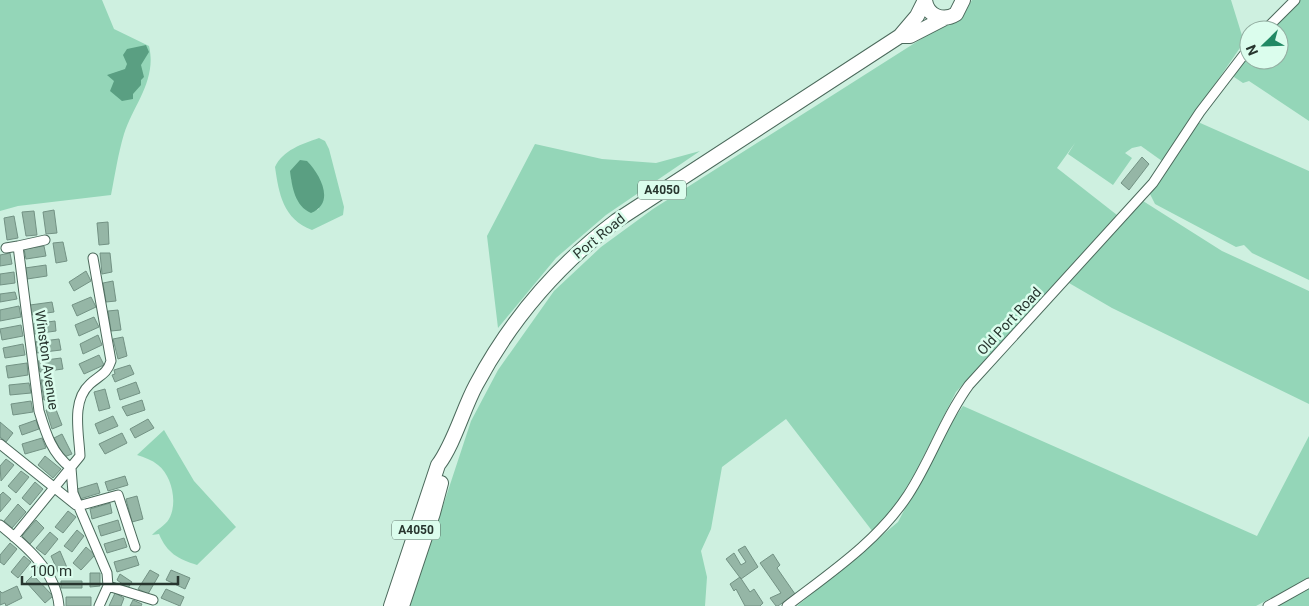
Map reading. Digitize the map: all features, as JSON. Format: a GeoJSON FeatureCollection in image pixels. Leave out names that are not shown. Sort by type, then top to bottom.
{"type":"FeatureCollection","features":[{"type":"Feature","properties":{"kind":"main road","name":"A4050"},"geometry":{"type":"LineString","coordinates":[[925,0],[933,15],[945,18],[956,14],[960,10],[963,0]]}},
{"type":"Feature","properties":{"kind":"main road","name":"Port Road"},"geometry":{"type":"LineString","coordinates":[[402,606],[434,513],[446,456],[471,395],[507,333],[543,288],[578,253],[633,208],[900,36],[917,16],[925,0]]}},
{"type":"Feature","properties":{"kind":"main road","name":"Port Road"},"geometry":{"type":"LineString","coordinates":[[900,36],[910,36],[945,18]]}},
{"type":"Feature","properties":{"kind":"main road","name":"Port Road"},"geometry":{"type":"LineString","coordinates":[[391,606],[438,464],[446,456]]}},
{"type":"Feature","properties":{"kind":"street"},"geometry":{"type":"LineString","coordinates":[[1275,20],[1295,0]]}},
{"type":"Feature","properties":{"kind":"street","name":"Old Port Road"},"geometry":{"type":"LineString","coordinates":[[787,606],[848,559],[889,520],[908,495],[947,417],[969,385],[1153,183],[1200,112],[1239,61]]}},
{"type":"Feature","properties":{"kind":"street"},"geometry":{"type":"LineString","coordinates":[[6,248],[45,240]]}},
{"type":"Feature","properties":{"kind":"street","name":"Winston Avenue"},"geometry":{"type":"LineString","coordinates":[[18,246],[39,411],[56,455],[71,468]]}},
{"type":"Feature","properties":{"kind":"street"},"geometry":{"type":"LineString","coordinates":[[14,537],[80,456],[78,407],[82,393],[90,383],[108,370],[111,361],[93,258]]}},
{"type":"Feature","properties":{"kind":"street"},"geometry":{"type":"LineString","coordinates":[[0,444],[78,506]]}},
{"type":"Feature","properties":{"kind":"street"},"geometry":{"type":"LineString","coordinates":[[71,468],[70,486],[104,563],[108,586],[99,606]]}},
{"type":"Feature","properties":{"kind":"street"},"geometry":{"type":"LineString","coordinates":[[78,506],[118,495],[135,547]]}},
{"type":"Feature","properties":{"kind":"street"},"geometry":{"type":"LineString","coordinates":[[0,525],[43,566],[56,591],[59,606]]}},
{"type":"Feature","properties":{"kind":"street"},"geometry":{"type":"LineString","coordinates":[[1268,606],[1309,584]]}},
{"type":"Feature","properties":{"kind":"street"},"geometry":{"type":"LineString","coordinates":[[108,586],[153,600]]}},
{"type":"Feature","properties":{"kind":"shaded area"},"geometry":{"type":"Polygon","coordinates":[[[0,0],[102,0],[114,29],[149,46],[150,70],[143,92],[124,134],[111,195],[18,206],[0,211],[0,0]]]}},
{"type":"Feature","properties":{"kind":"shaded area"},"geometry":{"type":"Polygon","coordinates":[[[972,0],[1231,0],[1239,26],[1239,49],[1162,161],[1141,146],[1132,148],[1125,153],[1132,158],[1113,185],[1068,154],[1075,143],[1057,168],[1117,215],[956,392],[915,473],[899,500],[873,532],[786,419],[722,467],[711,529],[701,551],[707,577],[705,606],[410,606],[471,421],[498,370],[554,291],[601,247],[653,209],[940,27],[957,21],[972,0]]]}},
{"type":"Feature","properties":{"kind":"shaded area"},"geometry":{"type":"Polygon","coordinates":[[[1299,0],[1309,0],[1309,121],[1249,81],[1243,83],[1234,77],[1239,66],[1239,70],[1289,70],[1289,20],[1280,20],[1299,0]]]}},
{"type":"Feature","properties":{"kind":"shaded area"},"geometry":{"type":"Polygon","coordinates":[[[146,45],[149,52],[141,65],[144,77],[141,80],[141,85],[133,94],[133,99],[122,101],[110,91],[114,81],[107,75],[125,69],[127,64],[123,55],[127,49],[146,45]]]}},
{"type":"Feature","properties":{"kind":"shaded area"},"geometry":{"type":"Polygon","coordinates":[[[1198,122],[1309,171],[1309,280],[1252,253],[1244,245],[1236,247],[1155,204],[1150,194],[1198,122]]]}},
{"type":"Feature","properties":{"kind":"shaded area"},"geometry":{"type":"Polygon","coordinates":[[[319,138],[325,141],[329,149],[344,207],[343,215],[312,230],[295,219],[284,204],[278,187],[275,167],[278,161],[288,152],[319,138]],[[291,179],[294,187],[318,210],[324,195],[291,179]]]}},
{"type":"Feature","properties":{"kind":"shaded area"},"geometry":{"type":"Polygon","coordinates":[[[535,144],[602,159],[656,163],[700,151],[606,215],[556,258],[498,328],[487,236],[535,144]]]}},
{"type":"Feature","properties":{"kind":"shaded area"},"geometry":{"type":"Polygon","coordinates":[[[300,160],[307,161],[317,173],[323,188],[323,202],[319,208],[311,213],[301,206],[295,195],[292,183],[290,171],[300,160]]]}},
{"type":"Feature","properties":{"kind":"shaded area"},"geometry":{"type":"Polygon","coordinates":[[[1143,201],[1222,251],[1309,291],[1309,404],[1112,308],[1069,283],[1143,201]]]}},
{"type":"Feature","properties":{"kind":"shaded area"},"geometry":{"type":"Polygon","coordinates":[[[963,406],[1257,536],[1309,436],[1309,578],[1256,606],[797,606],[898,522],[946,430],[963,406]]]}},
{"type":"Feature","properties":{"kind":"shaded area"},"geometry":{"type":"Polygon","coordinates":[[[164,430],[194,481],[236,527],[197,565],[184,560],[170,551],[159,534],[152,535],[165,524],[172,513],[172,490],[167,476],[158,465],[137,455],[164,430]]]}},
{"type":"Feature","properties":{"kind":"shaded area"},"geometry":{"type":"Polygon","coordinates":[[[1309,588],[1309,606],[1274,606],[1309,588]]]}},
{"type":"Feature","properties":{"kind":"building"},"geometry":{"type":"Polygon","coordinates":[[[1142,157],[1149,164],[1129,190],[1121,183],[1142,157]]]}},
{"type":"Feature","properties":{"kind":"building"},"geometry":{"type":"Polygon","coordinates":[[[54,210],[57,233],[46,234],[43,212],[54,210]]]}},
{"type":"Feature","properties":{"kind":"building"},"geometry":{"type":"Polygon","coordinates":[[[34,211],[37,235],[26,236],[22,212],[34,211]]]}},
{"type":"Feature","properties":{"kind":"building"},"geometry":{"type":"Polygon","coordinates":[[[14,216],[18,238],[7,240],[4,218],[14,216]]]}},
{"type":"Feature","properties":{"kind":"building"},"geometry":{"type":"Polygon","coordinates":[[[108,222],[109,244],[99,245],[97,223],[108,222]]]}},
{"type":"Feature","properties":{"kind":"building"},"geometry":{"type":"Polygon","coordinates":[[[63,242],[67,261],[56,263],[53,243],[63,242]]]}},
{"type":"Feature","properties":{"kind":"building"},"geometry":{"type":"Polygon","coordinates":[[[44,246],[46,256],[26,259],[24,249],[44,246]]]}},
{"type":"Feature","properties":{"kind":"building"},"geometry":{"type":"Polygon","coordinates":[[[10,253],[12,264],[0,266],[0,255],[10,253]]]}},
{"type":"Feature","properties":{"kind":"building"},"geometry":{"type":"Polygon","coordinates":[[[100,253],[110,253],[112,272],[102,274],[100,253]]]}},
{"type":"Feature","properties":{"kind":"building"},"geometry":{"type":"Polygon","coordinates":[[[46,265],[47,276],[27,279],[25,268],[46,265]]]}},
{"type":"Feature","properties":{"kind":"building"},"geometry":{"type":"Polygon","coordinates":[[[86,271],[91,281],[74,291],[69,282],[86,271]]]}},
{"type":"Feature","properties":{"kind":"building"},"geometry":{"type":"Polygon","coordinates":[[[14,272],[15,283],[0,285],[0,274],[14,272]]]}},
{"type":"Feature","properties":{"kind":"building"},"geometry":{"type":"Polygon","coordinates":[[[113,281],[116,301],[106,302],[103,283],[113,281]]]}},
{"type":"Feature","properties":{"kind":"building"},"geometry":{"type":"Polygon","coordinates":[[[15,292],[17,299],[0,302],[0,294],[15,292]]]}},
{"type":"Feature","properties":{"kind":"building"},"geometry":{"type":"Polygon","coordinates":[[[91,297],[96,307],[77,316],[72,305],[91,297]]]}},
{"type":"Feature","properties":{"kind":"building"},"geometry":{"type":"Polygon","coordinates":[[[52,302],[54,312],[32,315],[30,305],[52,302]]]}},
{"type":"Feature","properties":{"kind":"building"},"geometry":{"type":"Polygon","coordinates":[[[19,306],[21,317],[0,321],[0,310],[19,306]]]}},
{"type":"Feature","properties":{"kind":"building"},"geometry":{"type":"Polygon","coordinates":[[[118,310],[121,330],[111,331],[108,311],[118,310]]]}},
{"type":"Feature","properties":{"kind":"building"},"geometry":{"type":"Polygon","coordinates":[[[94,317],[99,327],[79,336],[75,325],[94,317]]]}},
{"type":"Feature","properties":{"kind":"building"},"geometry":{"type":"Polygon","coordinates":[[[55,321],[56,331],[34,334],[33,324],[55,321]]]}},
{"type":"Feature","properties":{"kind":"building"},"geometry":{"type":"Polygon","coordinates":[[[21,325],[23,336],[2,340],[0,329],[21,325]]]}},
{"type":"Feature","properties":{"kind":"building"},"geometry":{"type":"Polygon","coordinates":[[[98,335],[102,345],[83,354],[80,344],[98,335]]]}},
{"type":"Feature","properties":{"kind":"building"},"geometry":{"type":"Polygon","coordinates":[[[123,337],[127,356],[118,359],[113,339],[123,337]]]}},
{"type":"Feature","properties":{"kind":"building"},"geometry":{"type":"Polygon","coordinates":[[[59,339],[61,350],[36,353],[35,342],[59,339]]]}},
{"type":"Feature","properties":{"kind":"building"},"geometry":{"type":"Polygon","coordinates":[[[23,344],[25,355],[5,358],[3,348],[23,344]]]}},
{"type":"Feature","properties":{"kind":"building"},"geometry":{"type":"Polygon","coordinates":[[[99,355],[104,365],[84,374],[79,364],[99,355]]]}},
{"type":"Feature","properties":{"kind":"building"},"geometry":{"type":"Polygon","coordinates":[[[61,358],[63,369],[40,372],[38,361],[61,358]]]}},
{"type":"Feature","properties":{"kind":"building"},"geometry":{"type":"Polygon","coordinates":[[[27,363],[28,375],[8,378],[6,366],[27,363]]]}},
{"type":"Feature","properties":{"kind":"building"},"geometry":{"type":"Polygon","coordinates":[[[130,365],[134,374],[115,382],[112,375],[115,374],[114,370],[130,365]]]}},
{"type":"Feature","properties":{"kind":"building"},"geometry":{"type":"Polygon","coordinates":[[[52,378],[55,399],[44,400],[41,380],[52,378]]]}},
{"type":"Feature","properties":{"kind":"building"},"geometry":{"type":"Polygon","coordinates":[[[136,382],[140,393],[120,400],[117,389],[136,382]]]}},
{"type":"Feature","properties":{"kind":"building"},"geometry":{"type":"Polygon","coordinates":[[[29,383],[31,393],[10,395],[9,385],[29,383]]]}},
{"type":"Feature","properties":{"kind":"building"},"geometry":{"type":"Polygon","coordinates":[[[105,389],[110,408],[99,411],[94,392],[105,389]]]}},
{"type":"Feature","properties":{"kind":"building"},"geometry":{"type":"Polygon","coordinates":[[[142,400],[145,410],[127,416],[122,407],[142,400]]]}},
{"type":"Feature","properties":{"kind":"building"},"geometry":{"type":"Polygon","coordinates":[[[31,401],[33,412],[13,415],[11,404],[31,401]]]}},
{"type":"Feature","properties":{"kind":"building"},"geometry":{"type":"Polygon","coordinates":[[[55,407],[62,425],[52,429],[46,410],[55,407]]]}},
{"type":"Feature","properties":{"kind":"building"},"geometry":{"type":"Polygon","coordinates":[[[113,416],[118,426],[99,434],[95,424],[113,416]]]}},
{"type":"Feature","properties":{"kind":"building"},"geometry":{"type":"Polygon","coordinates":[[[148,419],[154,428],[135,438],[130,429],[148,419]]]}},
{"type":"Feature","properties":{"kind":"building"},"geometry":{"type":"Polygon","coordinates":[[[36,420],[39,429],[22,435],[19,426],[36,420]]]}},
{"type":"Feature","properties":{"kind":"building"},"geometry":{"type":"Polygon","coordinates":[[[0,422],[13,433],[6,442],[0,437],[0,422]]]}},
{"type":"Feature","properties":{"kind":"building"},"geometry":{"type":"Polygon","coordinates":[[[122,433],[127,443],[105,454],[99,444],[122,433]]]}},
{"type":"Feature","properties":{"kind":"building"},"geometry":{"type":"Polygon","coordinates":[[[62,434],[72,454],[64,457],[54,438],[62,434]]]}},
{"type":"Feature","properties":{"kind":"building"},"geometry":{"type":"Polygon","coordinates":[[[42,438],[46,448],[25,454],[22,444],[42,438]]]}},
{"type":"Feature","properties":{"kind":"building"},"geometry":{"type":"Polygon","coordinates":[[[45,456],[61,469],[53,478],[38,465],[45,456]]]}},
{"type":"Feature","properties":{"kind":"building"},"geometry":{"type":"Polygon","coordinates":[[[6,459],[14,465],[1,481],[0,466],[6,459]]]}},
{"type":"Feature","properties":{"kind":"building"},"geometry":{"type":"Polygon","coordinates":[[[21,471],[29,477],[16,493],[8,486],[21,471]]]}},
{"type":"Feature","properties":{"kind":"building"},"geometry":{"type":"Polygon","coordinates":[[[125,476],[128,485],[108,491],[105,482],[125,476]]]}},
{"type":"Feature","properties":{"kind":"building"},"geometry":{"type":"Polygon","coordinates":[[[35,482],[43,489],[30,505],[22,498],[35,482]]]}},
{"type":"Feature","properties":{"kind":"building"},"geometry":{"type":"Polygon","coordinates":[[[97,483],[100,493],[80,499],[77,489],[97,483]]]}},
{"type":"Feature","properties":{"kind":"building"},"geometry":{"type":"Polygon","coordinates":[[[3,492],[11,499],[0,512],[0,495],[3,492]]]}},
{"type":"Feature","properties":{"kind":"building"},"geometry":{"type":"Polygon","coordinates":[[[137,496],[143,519],[132,522],[126,499],[137,496]]]}},
{"type":"Feature","properties":{"kind":"building"},"geometry":{"type":"Polygon","coordinates":[[[110,503],[112,513],[92,519],[90,509],[110,503]]]}},
{"type":"Feature","properties":{"kind":"building"},"geometry":{"type":"Polygon","coordinates":[[[18,504],[26,512],[12,528],[4,521],[18,504]]]}},
{"type":"Feature","properties":{"kind":"building"},"geometry":{"type":"Polygon","coordinates":[[[68,511],[76,517],[63,533],[55,527],[68,511]]]}},
{"type":"Feature","properties":{"kind":"building"},"geometry":{"type":"Polygon","coordinates":[[[36,520],[44,528],[30,544],[22,536],[36,520]]]}},
{"type":"Feature","properties":{"kind":"building"},"geometry":{"type":"Polygon","coordinates":[[[118,520],[121,530],[101,536],[98,526],[118,520]]]}},
{"type":"Feature","properties":{"kind":"building"},"geometry":{"type":"Polygon","coordinates":[[[77,530],[84,536],[72,552],[64,546],[77,530]]]}},
{"type":"Feature","properties":{"kind":"building"},"geometry":{"type":"Polygon","coordinates":[[[50,532],[58,539],[45,555],[36,548],[50,532]]]}},
{"type":"Feature","properties":{"kind":"building"},"geometry":{"type":"Polygon","coordinates":[[[124,538],[127,547],[107,553],[104,544],[124,538]]]}},
{"type":"Feature","properties":{"kind":"building"},"geometry":{"type":"Polygon","coordinates":[[[10,543],[17,549],[4,565],[0,562],[0,555],[10,543]]]}},
{"type":"Feature","properties":{"kind":"building"},"geometry":{"type":"Polygon","coordinates":[[[745,546],[758,567],[741,579],[726,559],[734,553],[741,565],[746,562],[738,550],[745,546]]]}},
{"type":"Feature","properties":{"kind":"building"},"geometry":{"type":"Polygon","coordinates":[[[86,547],[95,555],[81,570],[73,563],[86,547]]]}},
{"type":"Feature","properties":{"kind":"building"},"geometry":{"type":"Polygon","coordinates":[[[60,551],[68,570],[59,574],[51,556],[60,551]]]}},
{"type":"Feature","properties":{"kind":"building"},"geometry":{"type":"Polygon","coordinates":[[[773,554],[780,565],[777,568],[795,594],[778,606],[770,598],[781,593],[760,563],[773,554]]]}},
{"type":"Feature","properties":{"kind":"building"},"geometry":{"type":"Polygon","coordinates":[[[24,556],[31,562],[18,578],[11,572],[24,556]]]}},
{"type":"Feature","properties":{"kind":"building"},"geometry":{"type":"Polygon","coordinates":[[[136,556],[139,565],[117,572],[114,562],[136,556]]]}},
{"type":"Feature","properties":{"kind":"building"},"geometry":{"type":"Polygon","coordinates":[[[150,570],[159,575],[148,594],[138,589],[150,570]]]}},
{"type":"Feature","properties":{"kind":"building"},"geometry":{"type":"Polygon","coordinates":[[[171,570],[190,578],[185,589],[166,580],[171,570]]]}},
{"type":"Feature","properties":{"kind":"building"},"geometry":{"type":"Polygon","coordinates":[[[90,573],[100,573],[100,586],[90,587],[90,573]]]}},
{"type":"Feature","properties":{"kind":"building"},"geometry":{"type":"Polygon","coordinates":[[[120,574],[132,582],[128,588],[117,580],[120,574]]]}},
{"type":"Feature","properties":{"kind":"building"},"geometry":{"type":"Polygon","coordinates":[[[33,575],[53,596],[45,603],[26,582],[33,575]]]}},
{"type":"Feature","properties":{"kind":"building"},"geometry":{"type":"Polygon","coordinates":[[[740,577],[750,592],[754,589],[763,603],[760,606],[745,606],[736,589],[734,591],[730,584],[740,577]]]}},
{"type":"Feature","properties":{"kind":"building"},"geometry":{"type":"Polygon","coordinates":[[[61,581],[82,581],[82,588],[61,588],[61,581]]]}},
{"type":"Feature","properties":{"kind":"building"},"geometry":{"type":"Polygon","coordinates":[[[17,586],[22,598],[6,606],[5,603],[0,605],[0,591],[2,593],[17,586]]]}},
{"type":"Feature","properties":{"kind":"building"},"geometry":{"type":"Polygon","coordinates":[[[166,589],[184,597],[180,606],[161,598],[166,589]]]}},
{"type":"Feature","properties":{"kind":"building"},"geometry":{"type":"Polygon","coordinates":[[[115,593],[124,598],[121,606],[109,606],[115,593]]]}},
{"type":"Feature","properties":{"kind":"building"},"geometry":{"type":"Polygon","coordinates":[[[66,597],[91,597],[91,606],[66,606],[66,597]]]}},
{"type":"Feature","properties":{"kind":"building"},"geometry":{"type":"Polygon","coordinates":[[[133,600],[142,604],[141,606],[130,606],[133,600]]]}}]}
